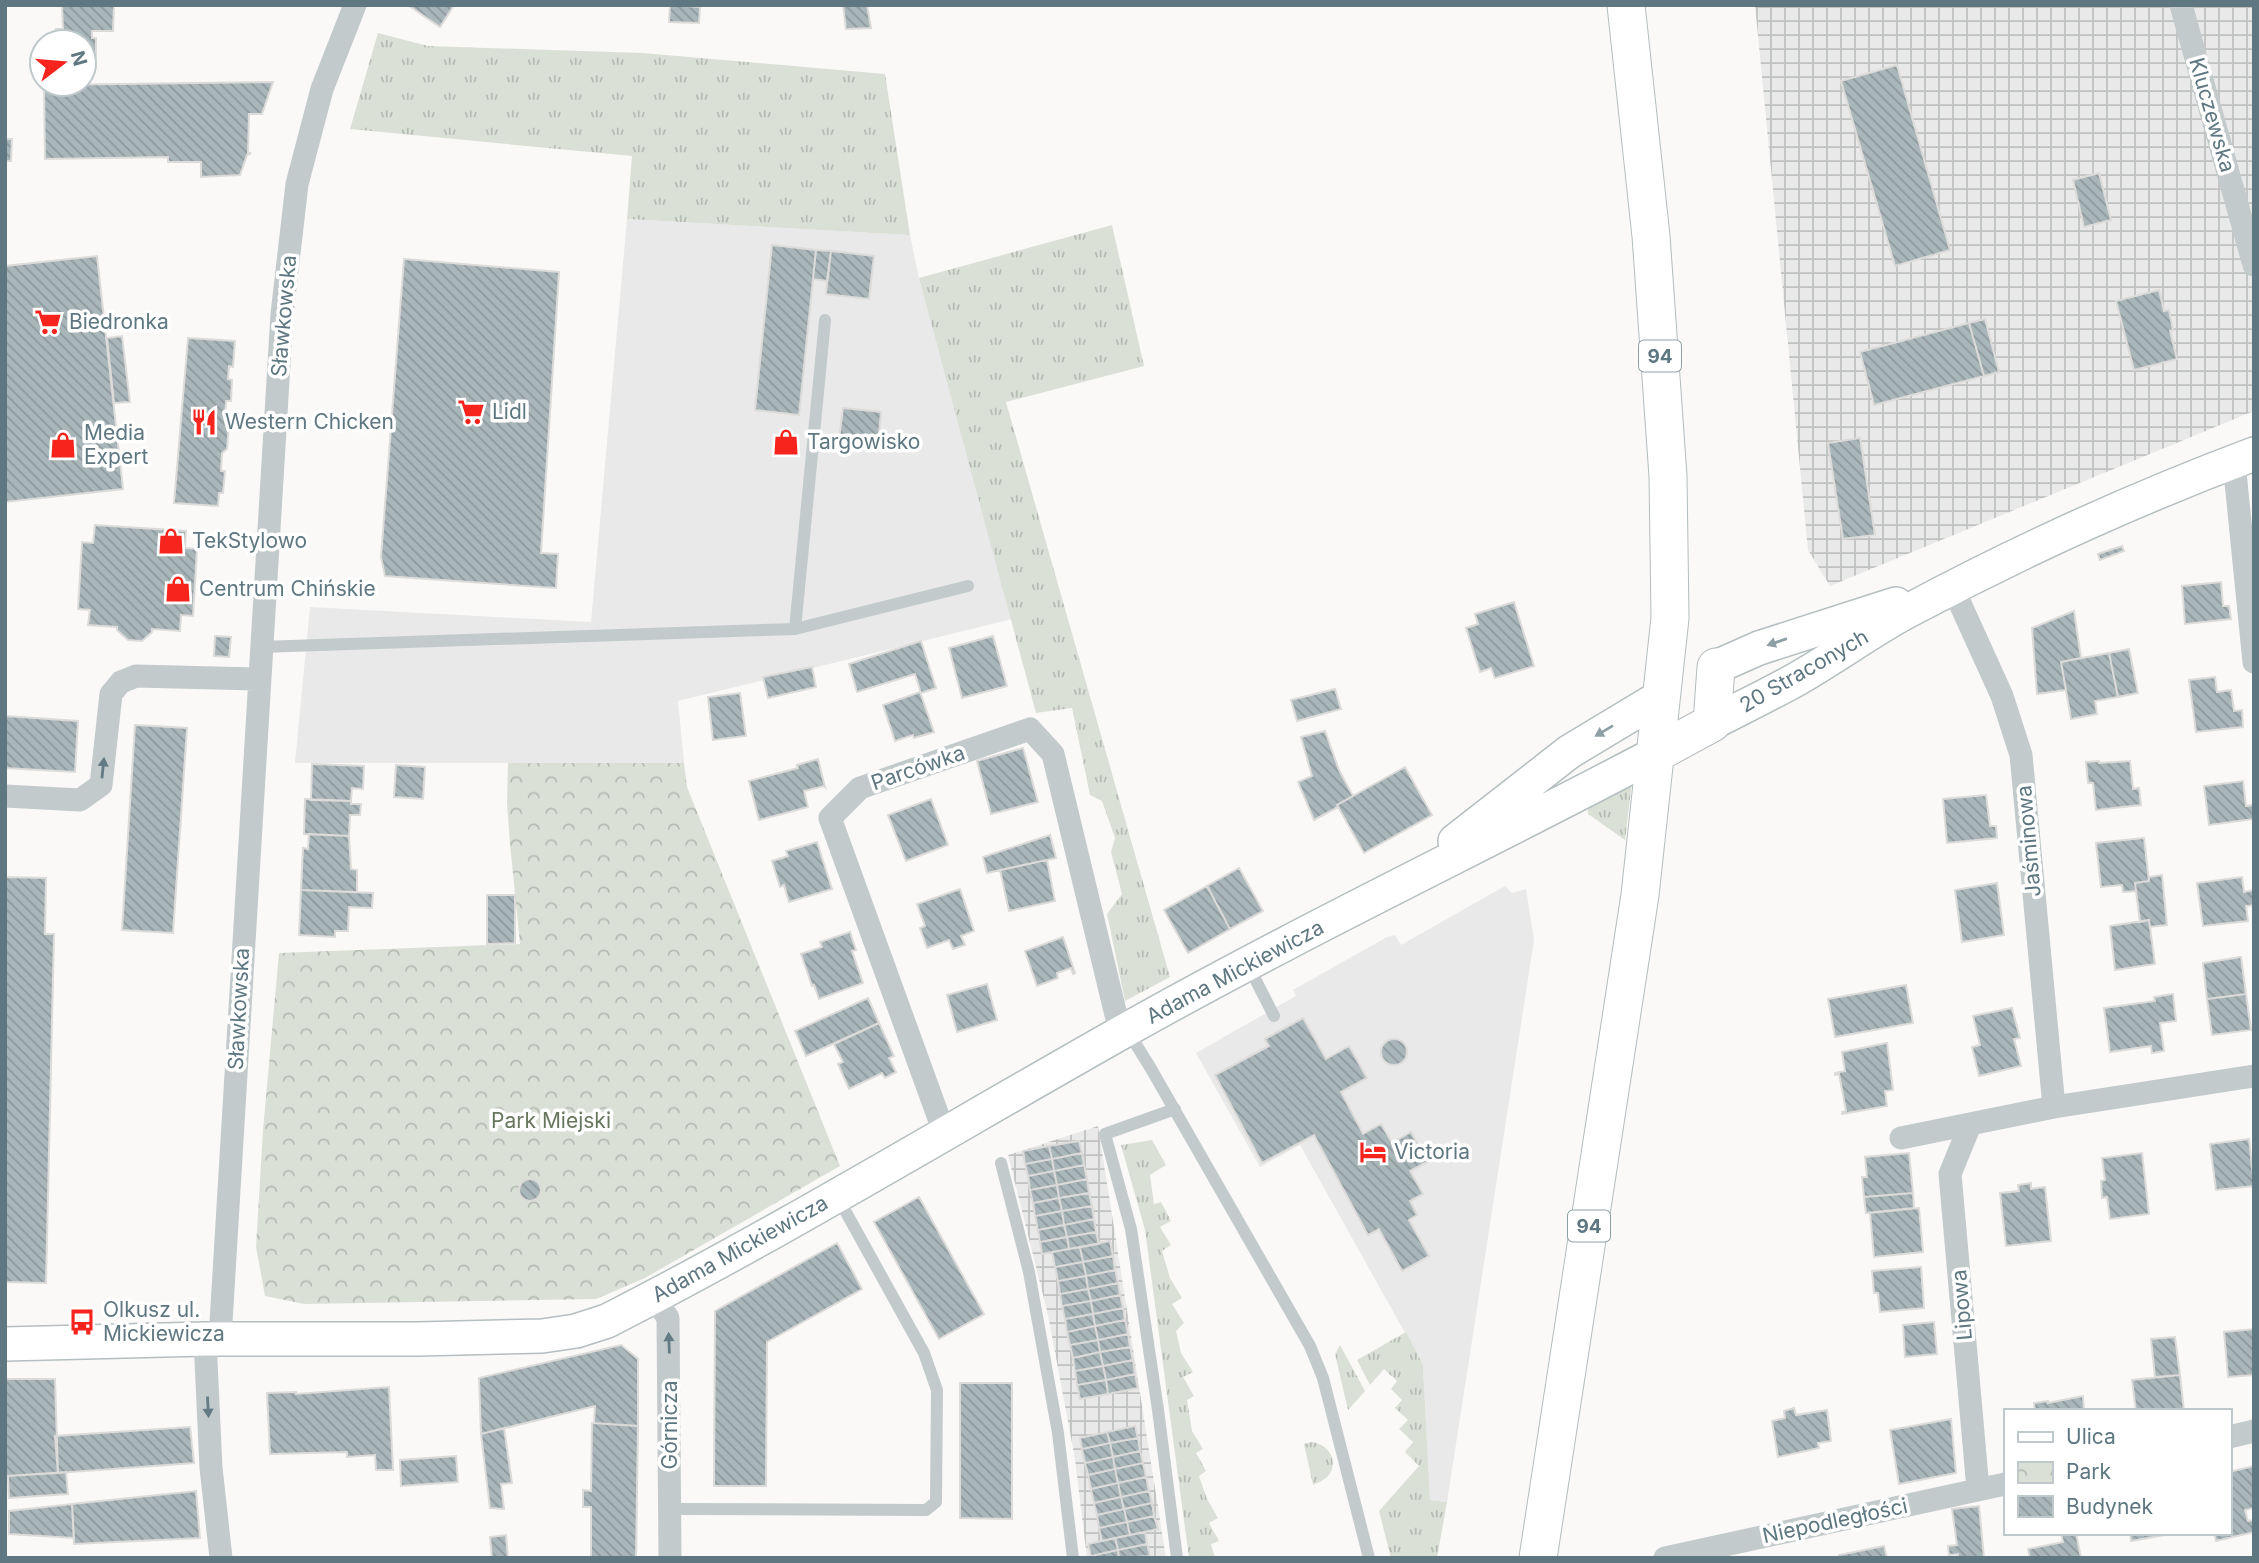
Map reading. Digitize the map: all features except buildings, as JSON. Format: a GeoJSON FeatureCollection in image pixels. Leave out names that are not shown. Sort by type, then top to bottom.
{"type":"FeatureCollection","features":[{"type":"Feature","properties":{"kind":"main road","name":"94"},"geometry":{"type":"LineString","coordinates":[[1538,1558],[1640,895],[1670,618],[1668,477],[1651,236],[1626,5]]}},
{"type":"Feature","properties":{"kind":"main road","name":"20 Straconych"},"geometry":{"type":"LineString","coordinates":[[1662,696],[1716,667]]}},
{"type":"Feature","properties":{"kind":"main road"},"geometry":{"type":"LineString","coordinates":[[1712,723],[1716,667]]}},
{"type":"Feature","properties":{"kind":"main road","name":"20 Straconych"},"geometry":{"type":"LineString","coordinates":[[1655,754],[1712,723]]}},
{"type":"Feature","properties":{"kind":"street","name":"Sławkowska"},"geometry":{"type":"LineString","coordinates":[[221,1558],[211,1468],[212,1339],[282,314],[297,184],[322,89],[355,5]]}},
{"type":"Feature","properties":{"kind":"street","name":"Kluczewska"},"geometry":{"type":"LineString","coordinates":[[2181,5],[2254,265]]}},
{"type":"Feature","properties":{"kind":"street","name":"20 Straconych"},"geometry":{"type":"LineString","coordinates":[[1712,723],[1797,679],[1952,587],[2049,540],[2244,458]]}},
{"type":"Feature","properties":{"kind":"street"},"geometry":{"type":"LineString","coordinates":[[2244,458],[2254,662]]}},
{"type":"Feature","properties":{"kind":"street","name":"20 Straconych"},"geometry":{"type":"LineString","coordinates":[[1716,667],[1791,636],[1952,587]]}},
{"type":"Feature","properties":{"kind":"street","name":"Jaśminowa"},"geometry":{"type":"LineString","coordinates":[[1952,587],[2002,696],[2021,755],[2054,1107]]}},
{"type":"Feature","properties":{"kind":"street"},"geometry":{"type":"LineString","coordinates":[[5,796],[80,800],[101,785],[111,694],[121,682],[136,676],[259,679]]}},
{"type":"Feature","properties":{"kind":"street","name":"Adama Mickiewicza"},"geometry":{"type":"LineString","coordinates":[[1401,883],[1569,752],[1662,696]]}},
{"type":"Feature","properties":{"kind":"street","name":"Parcówka"},"geometry":{"type":"LineString","coordinates":[[945,1135],[830,818],[860,788],[1030,729],[1053,754],[1116,1015],[1126,1030]]}},
{"type":"Feature","properties":{"kind":"street","name":"Adama Mickiewicza"},"geometry":{"type":"LineString","coordinates":[[5,1344],[542,1336],[576,1331],[607,1321],[945,1135],[1126,1030],[1401,883],[1655,754]]}},
{"type":"Feature","properties":{"kind":"street"},"geometry":{"type":"LineString","coordinates":[[1901,1138],[2054,1107],[2254,1076]]}},
{"type":"Feature","properties":{"kind":"street","name":"Lipowa"},"geometry":{"type":"LineString","coordinates":[[1970,1125],[1950,1174],[1978,1489]]}},
{"type":"Feature","properties":{"kind":"street","name":"Górnicza"},"geometry":{"type":"LineString","coordinates":[[654,1297],[668,1318],[670,1558]]}},
{"type":"Feature","properties":{"kind":"street"},"geometry":{"type":"LineString","coordinates":[[2231,1437],[2254,1431]]}},
{"type":"Feature","properties":{"kind":"street","name":"Niepodległości"},"geometry":{"type":"LineString","coordinates":[[1665,1558],[2004,1483]]}},
{"type":"Feature","properties":{"kind":"lane"},"geometry":{"type":"LineString","coordinates":[[794,629],[825,320]]}},
{"type":"Feature","properties":{"kind":"lane"},"geometry":{"type":"LineString","coordinates":[[261,647],[794,629],[968,586]]}},
{"type":"Feature","properties":{"kind":"lane"},"geometry":{"type":"LineString","coordinates":[[1248,965],[1274,1016]]}},
{"type":"Feature","properties":{"kind":"lane"},"geometry":{"type":"LineString","coordinates":[[1126,1030],[1175,1109],[1310,1346],[1324,1378],[1369,1558]]}},
{"type":"Feature","properties":{"kind":"lane"},"geometry":{"type":"LineString","coordinates":[[1175,1109],[1105,1134],[1131,1229],[1177,1558]]}},
{"type":"Feature","properties":{"kind":"lane"},"geometry":{"type":"LineString","coordinates":[[1001,1163],[1034,1299],[1058,1433],[1073,1558]]}},
{"type":"Feature","properties":{"kind":"lane"},"geometry":{"type":"LineString","coordinates":[[670,1509],[926,1510],[936,1502],[937,1390],[924,1353],[836,1196]]}},
{"type":"Feature","properties":{"kind":"shaded area"},"geometry":{"type":"Polygon","coordinates":[[[1755,5],[2254,5],[2254,411],[1830,586],[1808,550],[1755,5]]]}},
{"type":"Feature","properties":{"kind":"shaded area","name":"Targowisko"},"geometry":{"type":"Polygon","coordinates":[[[627,219],[910,235],[919,278],[1012,619],[678,701],[684,763],[295,763],[310,607],[591,622],[627,219]]]}},
{"type":"Feature","properties":{"kind":"shaded area"},"geometry":{"type":"Polygon","coordinates":[[[1505,886],[1512,893],[1526,889],[1534,940],[1447,1502],[1430,1500],[1423,1365],[1300,1145],[1260,1167],[1196,1053],[1296,996],[1293,990],[1387,937],[1395,935],[1401,945],[1505,886]]]}},
{"type":"Feature","properties":{"kind":"shaded area"},"geometry":{"type":"Polygon","coordinates":[[[1098,1126],[1166,1558],[1087,1558],[1075,1459],[1048,1315],[1008,1155],[1098,1126]]]}},
{"type":"Feature","properties":{"kind":"green space"},"geometry":{"type":"Polygon","coordinates":[[[378,33],[428,46],[643,53],[885,74],[910,235],[627,219],[632,156],[350,129],[378,33]]]}},
{"type":"Feature","properties":{"kind":"green space"},"geometry":{"type":"Polygon","coordinates":[[[1112,225],[1144,366],[1006,402],[1170,977],[1125,1001],[1107,914],[1122,894],[1111,852],[1115,838],[1102,801],[1090,795],[1072,708],[1036,713],[919,278],[1112,225]]]}},
{"type":"Feature","properties":{"kind":"green space","name":"Park Miejski"},"geometry":{"type":"Polygon","coordinates":[[[508,763],[684,763],[687,787],[840,1166],[645,1278],[596,1299],[304,1304],[265,1296],[256,1247],[263,1130],[279,953],[520,944],[507,803],[508,763]]]}},
{"type":"Feature","properties":{"kind":"green space"},"geometry":{"type":"Polygon","coordinates":[[[1632,781],[1625,840],[1588,814],[1588,805],[1632,781]]]}},
{"type":"Feature","properties":{"kind":"green space"},"geometry":{"type":"Polygon","coordinates":[[[1152,1140],[1166,1165],[1150,1175],[1154,1204],[1161,1202],[1171,1221],[1160,1227],[1171,1245],[1162,1251],[1170,1278],[1182,1298],[1172,1304],[1184,1323],[1176,1331],[1181,1353],[1193,1372],[1183,1377],[1194,1396],[1187,1400],[1192,1431],[1203,1449],[1196,1453],[1206,1471],[1199,1476],[1207,1499],[1218,1518],[1209,1523],[1219,1541],[1211,1544],[1215,1558],[1189,1558],[1145,1230],[1121,1145],[1152,1140]]]}},
{"type":"Feature","properties":{"kind":"green space"},"geometry":{"type":"Polygon","coordinates":[[[1406,1332],[1423,1365],[1430,1500],[1447,1502],[1437,1558],[1391,1558],[1379,1511],[1419,1466],[1405,1452],[1413,1442],[1399,1429],[1408,1420],[1395,1408],[1402,1400],[1391,1389],[1397,1381],[1384,1369],[1370,1385],[1357,1360],[1406,1332]]]}},
{"type":"Feature","properties":{"kind":"green space"},"geometry":{"type":"Polygon","coordinates":[[[1340,1345],[1365,1391],[1348,1410],[1335,1354],[1340,1345]]]}},
{"type":"Feature","properties":{"kind":"green space"},"geometry":{"type":"Polygon","coordinates":[[[1312,1442],[1327,1450],[1333,1465],[1327,1477],[1313,1485],[1304,1444],[1312,1442]]]}},
{"type":"Feature","properties":{"kind":"place","name":"Biedronka"},"geometry":{"type":"Point","coordinates":[48,322]}},
{"type":"Feature","properties":{"kind":"place","name":"Lidl"},"geometry":{"type":"Point","coordinates":[471,412]}},
{"type":"Feature","properties":{"kind":"place","name":"Western Chicken"},"geometry":{"type":"Point","coordinates":[204,422]}},
{"type":"Feature","properties":{"kind":"place","name":"Targowisko"},"geometry":{"type":"Point","coordinates":[786,442]}},
{"type":"Feature","properties":{"kind":"place","name":"Media Expert"},"geometry":{"type":"Point","coordinates":[63,445]}},
{"type":"Feature","properties":{"kind":"place","name":"TekStylowo"},"geometry":{"type":"Point","coordinates":[171,541]}},
{"type":"Feature","properties":{"kind":"place","name":"Centrum Chińskie"},"geometry":{"type":"Point","coordinates":[178,589]}},
{"type":"Feature","properties":{"kind":"place","name":"Victoria"},"geometry":{"type":"Point","coordinates":[1373,1152]}},
{"type":"Feature","properties":{"kind":"place","name":"Olkusz ul. Mickiewicza"},"geometry":{"type":"Point","coordinates":[82,1322]}}]}
